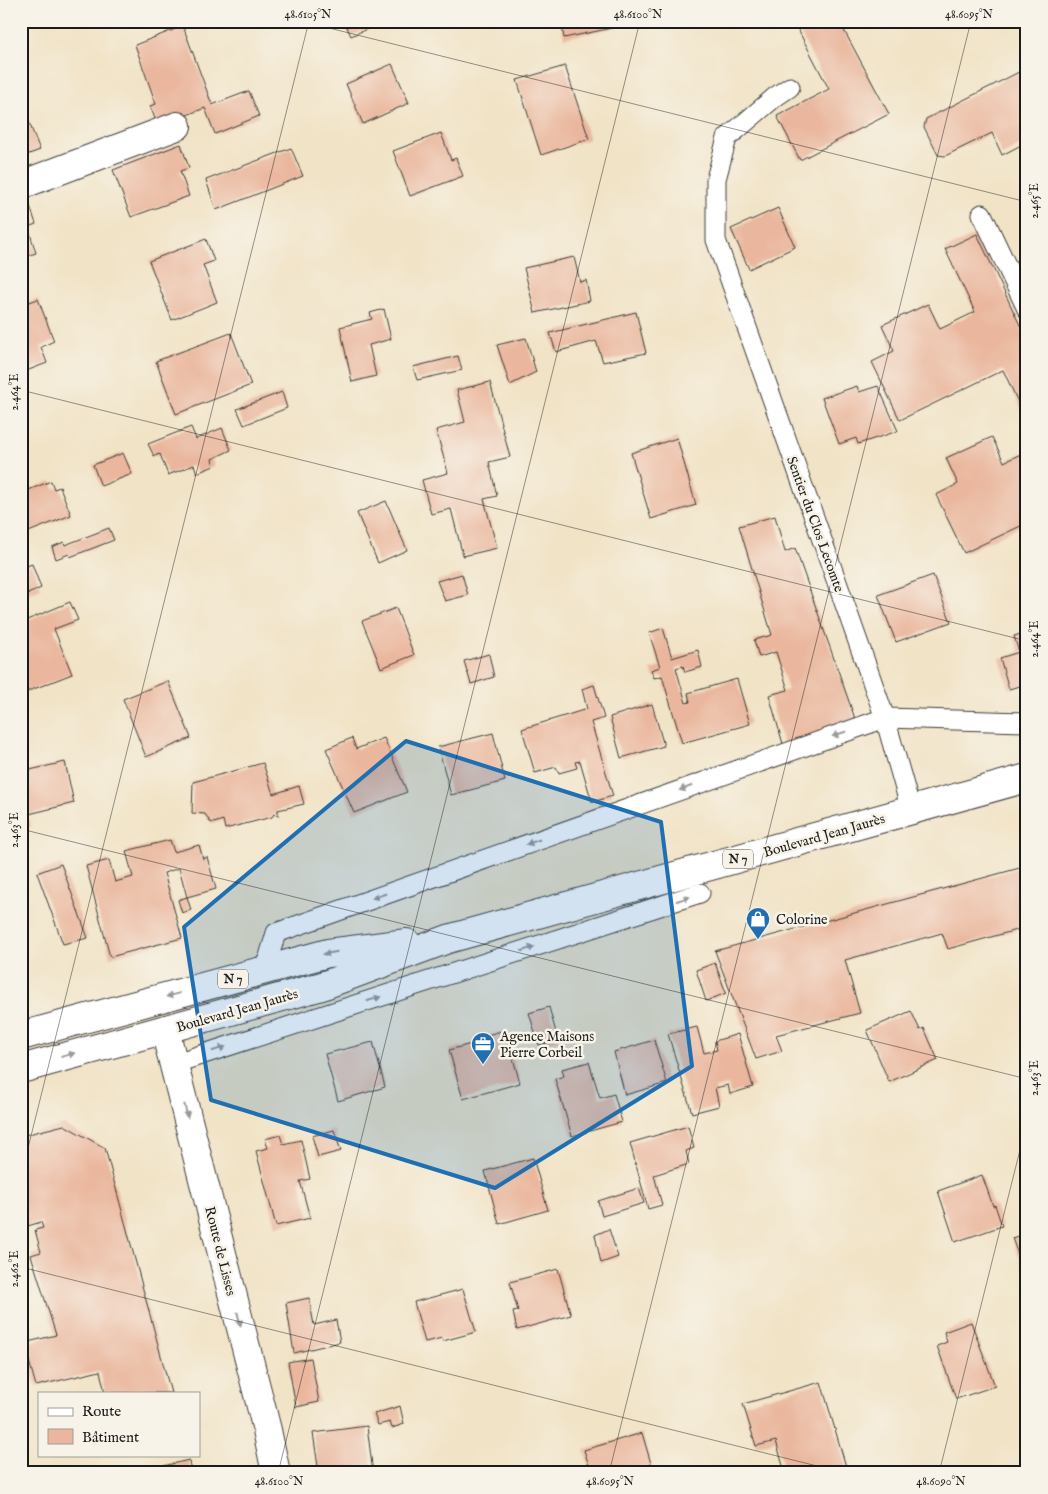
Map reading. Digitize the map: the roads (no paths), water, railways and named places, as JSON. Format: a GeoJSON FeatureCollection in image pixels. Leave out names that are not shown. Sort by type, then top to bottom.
{"type":"FeatureCollection","features":[{"type":"Feature","properties":{"kind":"main road"},"geometry":{"type":"LineString","coordinates":[[21,185],[177,126]]}},
{"type":"Feature","properties":{"kind":"main road","name":"Boulevard Jean Jaurès"},"geometry":{"type":"LineString","coordinates":[[21,1068],[322,986],[448,939],[1027,778]]}},
{"type":"Feature","properties":{"kind":"main road","name":"Boulevard Jean Jaurès"},"geometry":{"type":"LineString","coordinates":[[21,1036],[328,953],[448,939]]}},
{"type":"Feature","properties":{"kind":"main road","name":"Route de Lisses"},"geometry":{"type":"LineString","coordinates":[[165,1030],[265,1421],[276,1473]]}},
{"type":"Feature","properties":{"kind":"lane","name":"Sentier du Clos Lecomte"},"geometry":{"type":"LineString","coordinates":[[790,87],[775,97],[727,138],[716,179],[716,240],[885,718],[911,810]]}},
{"type":"Feature","properties":{"kind":"lane"},"geometry":{"type":"LineString","coordinates":[[982,214],[1027,309]]}},
{"type":"Feature","properties":{"kind":"lane"},"geometry":{"type":"LineString","coordinates":[[265,970],[276,932],[885,718],[1027,722]]}},
{"type":"Feature","properties":{"kind":"lane"},"geometry":{"type":"LineString","coordinates":[[173,1064],[700,893]]}},
{"type":"Feature","properties":{"kind":"place","name":"Colorine"},"geometry":{"type":"Point","coordinates":[758,940]}},
{"type":"Feature","properties":{"kind":"place","name":"Agence Maisons Pierre Corbeil"},"geometry":{"type":"Point","coordinates":[483,1065]}}]}
